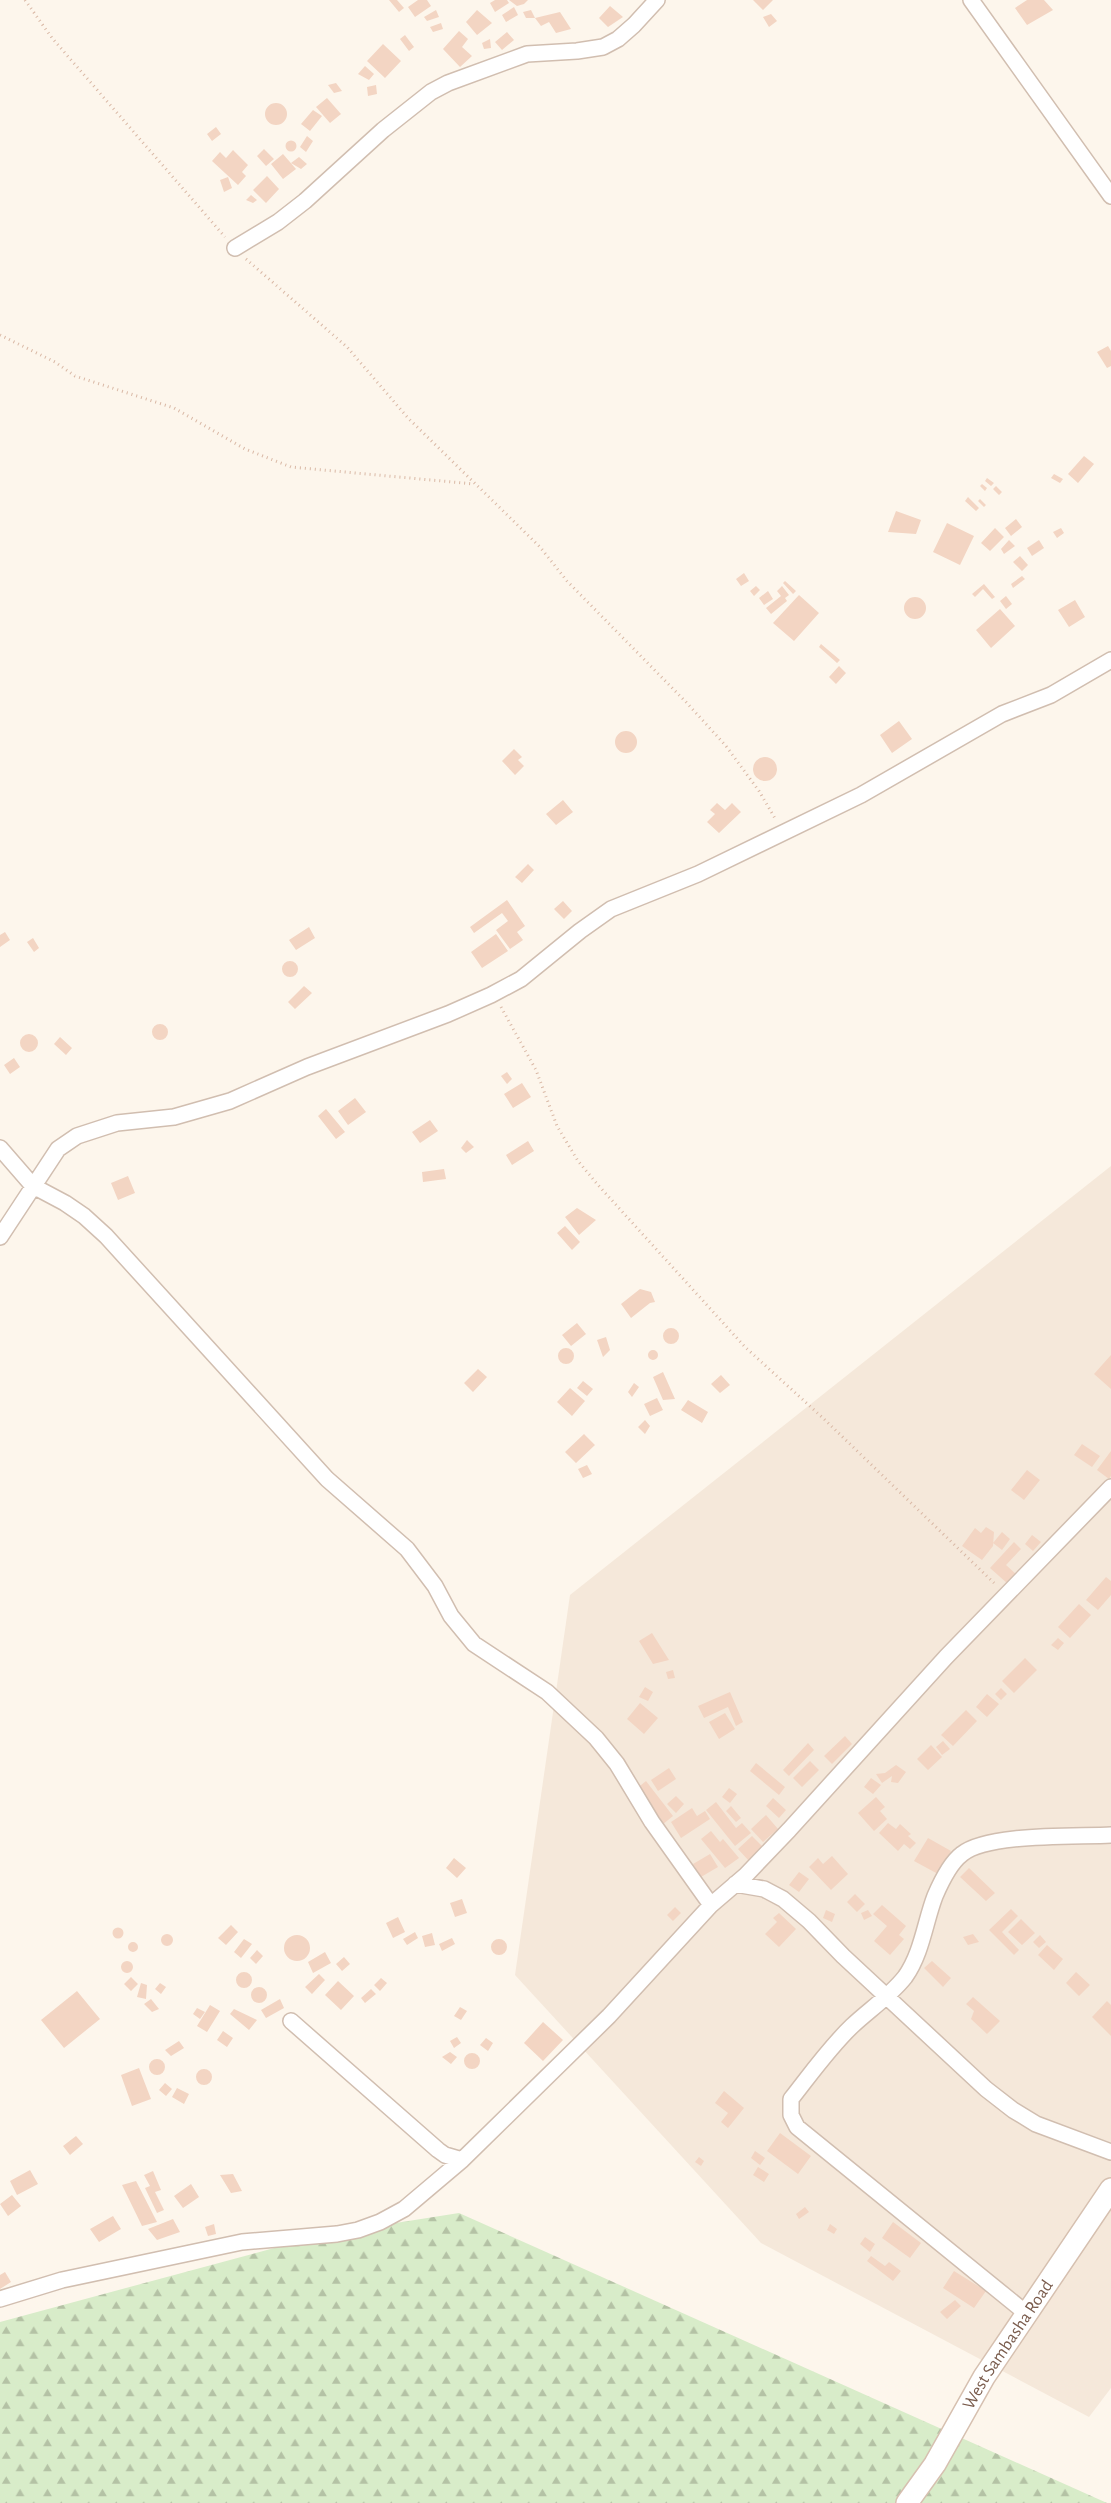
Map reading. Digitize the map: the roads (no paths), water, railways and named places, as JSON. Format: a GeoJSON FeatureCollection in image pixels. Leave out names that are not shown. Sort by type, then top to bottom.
{"type":"FeatureCollection","features":[{"type":"Feature","properties":{"kind":"street"},"geometry":{"type":"LineString","coordinates":[[235,248],[278,222],[305,201],[383,130],[431,92],[448,83],[527,54],[577,52],[603,47],[618,40],[634,26],[657,0]]}},
{"type":"Feature","properties":{"kind":"street"},"geometry":{"type":"LineString","coordinates":[[971,0],[1111,196]]}},
{"type":"Feature","properties":{"kind":"street"},"geometry":{"type":"LineString","coordinates":[[0,1237],[58,1148],[77,1136],[117,1122],[174,1116],[230,1101],[307,1068],[448,1014],[491,995],[521,979],[580,931],[611,909],[698,874],[861,795],[1002,714],[1051,695],[1111,660]]}},
{"type":"Feature","properties":{"kind":"street"},"geometry":{"type":"LineString","coordinates":[[0,1148],[33,1186],[71,1207],[106,1236],[327,1479],[407,1549],[435,1586],[451,1616],[474,1644],[547,1692],[596,1738],[618,1764],[652,1822],[711,1905]]}},
{"type":"Feature","properties":{"kind":"street"},"geometry":{"type":"LineString","coordinates":[[0,2299],[62,2280],[235,2243],[269,2238],[337,2234],[358,2230],[380,2222],[404,2209],[462,2160],[609,2016],[711,1905],[789,1830],[946,1657],[1111,1487]]}},
{"type":"Feature","properties":{"kind":"street"},"geometry":{"type":"LineString","coordinates":[[1026,2313],[797,2127],[790,2115],[791,2099],[850,2028],[888,1996],[904,1977],[913,1962],[939,1887],[961,1855],[974,1847],[992,1842],[1111,1836]]}},
{"type":"Feature","properties":{"kind":"street"},"geometry":{"type":"LineString","coordinates":[[735,1884],[764,1889],[783,1899],[809,1921],[843,1956],[986,2088],[1013,2110],[1036,2124],[1111,2152]]}},
{"type":"Feature","properties":{"kind":"street"},"geometry":{"type":"LineString","coordinates":[[292,2021],[438,2150],[445,2155],[462,2160]]}},
{"type":"Feature","properties":{"kind":"street","name":"West Sambasha Road"},"geometry":{"type":"LineString","coordinates":[[907,2503],[935,2464],[984,2377],[1111,2189]]}}]}
